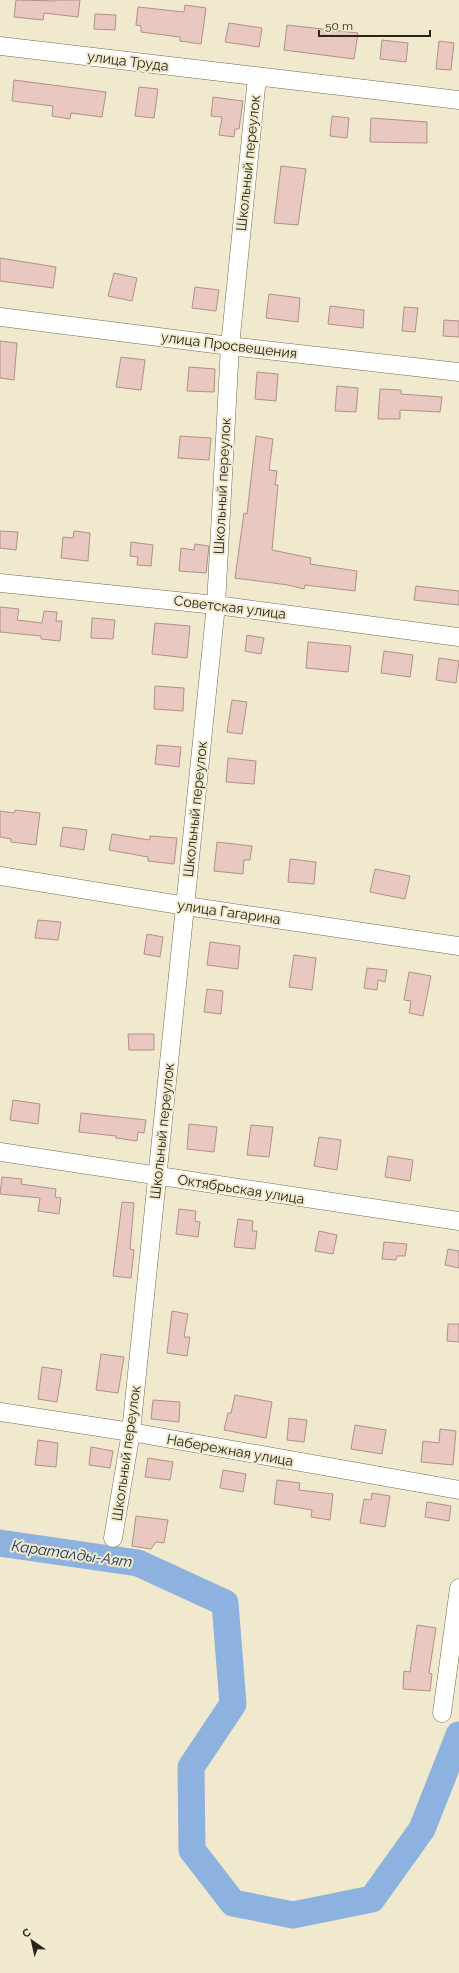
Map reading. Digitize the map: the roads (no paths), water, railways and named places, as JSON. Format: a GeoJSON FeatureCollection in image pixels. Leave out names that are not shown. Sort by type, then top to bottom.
{"type":"FeatureCollection","features":[{"type":"Feature","properties":{"kind":"street","name":"улица Труда"},"geometry":{"type":"LineString","coordinates":[[0,46],[459,100]]}},
{"type":"Feature","properties":{"kind":"street","name":"Школьный переулок"},"geometry":{"type":"LineString","coordinates":[[113,1538],[131,1432],[216,605],[230,346],[257,77]]}},
{"type":"Feature","properties":{"kind":"street","name":"улица Просвещения"},"geometry":{"type":"LineString","coordinates":[[0,317],[230,346],[459,372]]}},
{"type":"Feature","properties":{"kind":"street","name":"Советская улица"},"geometry":{"type":"LineString","coordinates":[[0,583],[216,605],[459,637]]}},
{"type":"Feature","properties":{"kind":"street","name":"улица Гагарина"},"geometry":{"type":"LineString","coordinates":[[0,876],[186,906],[459,946]]}},
{"type":"Feature","properties":{"kind":"street","name":"Октябрьская улица"},"geometry":{"type":"LineString","coordinates":[[0,1152],[459,1222]]}},
{"type":"Feature","properties":{"kind":"street","name":"Набережная улица"},"geometry":{"type":"LineString","coordinates":[[0,1412],[131,1432],[459,1490]]}},
{"type":"Feature","properties":{"kind":"street"},"geometry":{"type":"LineString","coordinates":[[442,1713],[459,1588]]}},
{"type":"Feature","properties":{"kind":"waterway","name":"Караталды-Аят"},"geometry":{"type":"LineString","coordinates":[[0,1543],[138,1563],[225,1603],[233,1704],[191,1767],[192,1850],[233,1903],[293,1915],[372,1899],[422,1829],[459,1735]]}}]}
